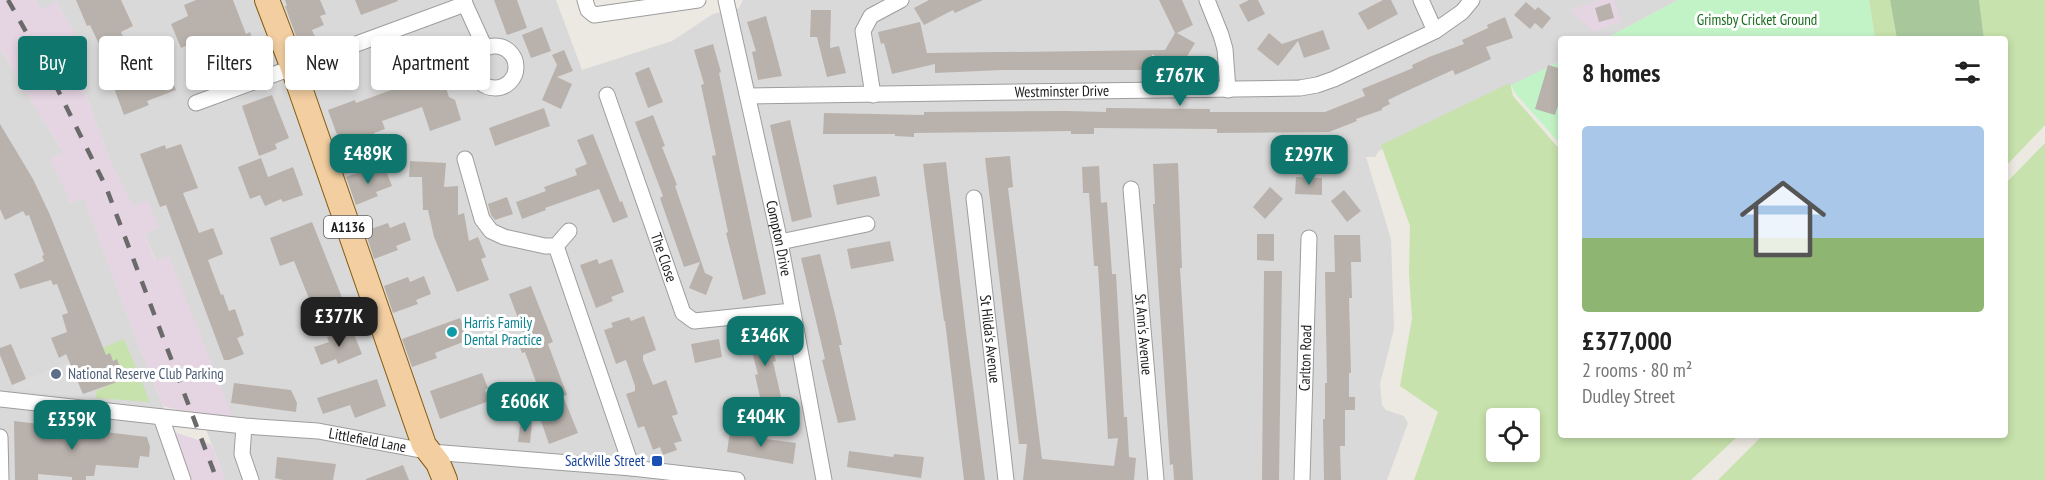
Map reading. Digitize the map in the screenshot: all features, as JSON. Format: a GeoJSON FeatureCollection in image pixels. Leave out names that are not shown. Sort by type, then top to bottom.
{"type":"FeatureCollection","features":[{"type":"Feature","properties":{"kind":"main road","name":"A1136"},"geometry":{"type":"LineString","coordinates":[[267,0],[285,47]]}},
{"type":"Feature","properties":{"kind":"main road","name":"A1136"},"geometry":{"type":"LineString","coordinates":[[301,90],[424,445],[438,463],[445,480]]}},
{"type":"Feature","properties":{"kind":"street"},"geometry":{"type":"LineString","coordinates":[[585,0],[588,10],[594,15],[699,0]]}},
{"type":"Feature","properties":{"kind":"street","name":"Compton Drive"},"geometry":{"type":"LineString","coordinates":[[726,0],[780,242],[824,480]]}},
{"type":"Feature","properties":{"kind":"street"},"geometry":{"type":"LineString","coordinates":[[873,95],[863,31],[871,16],[901,0]]}},
{"type":"Feature","properties":{"kind":"street"},"geometry":{"type":"LineString","coordinates":[[1207,0],[1217,22],[1225,49],[1228,90]]}},
{"type":"Feature","properties":{"kind":"street"},"geometry":{"type":"LineString","coordinates":[[1421,0],[1435,31]]}},
{"type":"Feature","properties":{"kind":"street","name":"Westminster Drive"},"geometry":{"type":"LineString","coordinates":[[748,96],[1228,90],[1317,86],[1435,31],[1462,12],[1472,0]]}},
{"type":"Feature","properties":{"kind":"street"},"geometry":{"type":"LineString","coordinates":[[359,43],[465,2],[480,36]]}},
{"type":"Feature","properties":{"kind":"street"},"geometry":{"type":"LineString","coordinates":[[196,103],[285,71]]}},
{"type":"Feature","properties":{"kind":"street","name":"The Close"},"geometry":{"type":"LineString","coordinates":[[608,95],[683,313],[694,321],[792,311]]}},
{"type":"Feature","properties":{"kind":"street"},"geometry":{"type":"LineString","coordinates":[[465,159],[482,219],[491,231],[504,237],[557,250]]}},
{"type":"Feature","properties":{"kind":"street","name":"St Ann's Avenue"},"geometry":{"type":"LineString","coordinates":[[1131,189],[1156,480]]}},
{"type":"Feature","properties":{"kind":"street","name":"St Hilda's Avenue"},"geometry":{"type":"LineString","coordinates":[[974,198],[1006,480]]}},
{"type":"Feature","properties":{"kind":"street"},"geometry":{"type":"LineString","coordinates":[[780,242],[867,224]]}},
{"type":"Feature","properties":{"kind":"street"},"geometry":{"type":"LineString","coordinates":[[568,231],[557,250],[632,468]]}},
{"type":"Feature","properties":{"kind":"street","name":"Carlton Road"},"geometry":{"type":"LineString","coordinates":[[1302,480],[1309,238]]}},
{"type":"Feature","properties":{"kind":"street","name":"Littlefield Lane"},"geometry":{"type":"LineString","coordinates":[[0,399],[244,426],[318,431],[431,452],[632,468],[737,480]]}},
{"type":"Feature","properties":{"kind":"street"},"geometry":{"type":"LineString","coordinates":[[161,417],[183,480]]}},
{"type":"Feature","properties":{"kind":"street"},"geometry":{"type":"LineString","coordinates":[[244,426],[242,454],[251,480]]}},
{"type":"Feature","properties":{"kind":"street"},"geometry":{"type":"LineString","coordinates":[[0,437],[1,480]]}},
{"type":"Feature","properties":{"kind":"shaded area"},"geometry":{"type":"Polygon","coordinates":[[[0,0],[35,0],[42,10],[56,1],[76,36],[18,36],[18,78],[0,49],[0,0]]]}},
{"type":"Feature","properties":{"kind":"shaded area"},"geometry":{"type":"Polygon","coordinates":[[[35,0],[556,0],[582,70],[672,41],[713,14],[739,8],[743,0],[1678,0],[1611,36],[1558,36],[1558,62],[1379,151],[1375,157],[1366,157],[1391,239],[1394,329],[1380,384],[1382,405],[1386,410],[1404,416],[1408,423],[1387,480],[225,480],[201,416],[169,256],[156,262],[145,234],[159,227],[133,207],[109,159],[84,90],[87,90],[87,36],[76,36],[56,1],[42,11],[35,0]]]}},
{"type":"Feature","properties":{"kind":"shaded area"},"geometry":{"type":"Polygon","coordinates":[[[1600,0],[1614,0],[1621,21],[1594,32],[1570,10],[1600,0]]]}},
{"type":"Feature","properties":{"kind":"shaded area"},"geometry":{"type":"Polygon","coordinates":[[[0,49],[18,78],[18,90],[25,90],[63,152],[70,203],[84,198],[192,480],[0,480],[0,49]]]}},
{"type":"Feature","properties":{"kind":"shaded area"},"geometry":{"type":"Polygon","coordinates":[[[25,90],[84,90],[109,159],[133,206],[148,201],[159,227],[145,234],[155,261],[169,256],[234,420],[201,416],[163,406],[84,199],[71,203],[50,159],[63,152],[25,90]]]}},
{"type":"Feature","properties":{"kind":"shaded area","name":"National Reserve Club Parking"},"geometry":{"type":"Polygon","coordinates":[[[69,362],[84,397],[14,390],[12,385],[69,362]]]}},
{"type":"Feature","properties":{"kind":"shaded area"},"geometry":{"type":"Polygon","coordinates":[[[174,432],[211,444],[225,480],[192,480],[174,432]]]}},
{"type":"Feature","properties":{"kind":"green space","name":"Grimsby Cricket Ground"},"geometry":{"type":"Polygon","coordinates":[[[1678,0],[1869,0],[1875,36],[1611,36],[1678,0]]]}},
{"type":"Feature","properties":{"kind":"green space"},"geometry":{"type":"Polygon","coordinates":[[[1869,0],[1890,0],[1896,36],[1875,36],[1869,0]]]}},
{"type":"Feature","properties":{"kind":"green space"},"geometry":{"type":"Polygon","coordinates":[[[1890,0],[1979,0],[1984,36],[1896,36],[1890,0]]]}},
{"type":"Feature","properties":{"kind":"green space"},"geometry":{"type":"Polygon","coordinates":[[[1979,0],[2045,0],[2045,125],[2008,164],[2008,36],[1984,36],[1979,0]]]}},
{"type":"Feature","properties":{"kind":"green space"},"geometry":{"type":"Polygon","coordinates":[[[1558,62],[1558,142],[1515,93],[1511,85],[1558,62]]]}},
{"type":"Feature","properties":{"kind":"green space"},"geometry":{"type":"Polygon","coordinates":[[[1510,83],[1513,96],[1558,148],[1558,438],[1736,438],[1691,480],[1414,480],[1438,412],[1400,386],[1412,319],[1409,273],[1410,226],[1381,145],[1510,83]]]}},
{"type":"Feature","properties":{"kind":"green space"},"geometry":{"type":"Polygon","coordinates":[[[2045,143],[2045,480],[1718,480],[1760,438],[2008,438],[2008,181],[2045,143]]]}},
{"type":"Feature","properties":{"kind":"green space"},"geometry":{"type":"Polygon","coordinates":[[[124,339],[150,402],[96,398],[96,391],[120,380],[117,374],[117,360],[113,361],[110,354],[105,355],[102,348],[124,339]]]}},
{"type":"Feature","properties":{"kind":"building"},"geometry":{"type":"Polygon","coordinates":[[[76,0],[121,0],[133,26],[121,32],[123,36],[99,36],[99,44],[90,25],[87,26],[76,0]]]}},
{"type":"Feature","properties":{"kind":"building"},"geometry":{"type":"Polygon","coordinates":[[[196,0],[233,0],[246,34],[250,32],[251,36],[186,36],[186,46],[181,48],[171,24],[188,16],[184,5],[196,0]]]}},
{"type":"Feature","properties":{"kind":"building"},"geometry":{"type":"Polygon","coordinates":[[[285,0],[320,0],[326,14],[320,16],[324,25],[312,30],[315,36],[296,36],[285,6],[287,6],[285,0]]]}},
{"type":"Feature","properties":{"kind":"building"},"geometry":{"type":"Polygon","coordinates":[[[355,0],[397,0],[398,1],[361,15],[355,0]]]}},
{"type":"Feature","properties":{"kind":"building"},"geometry":{"type":"Polygon","coordinates":[[[494,0],[517,0],[527,28],[507,35],[494,0]]]}},
{"type":"Feature","properties":{"kind":"building"},"geometry":{"type":"Polygon","coordinates":[[[929,0],[983,0],[955,13],[953,10],[924,25],[914,8],[929,0]]]}},
{"type":"Feature","properties":{"kind":"building"},"geometry":{"type":"Polygon","coordinates":[[[1159,0],[1182,0],[1193,25],[1177,33],[1195,43],[1179,70],[1152,54],[1151,70],[1002,70],[935,73],[935,64],[892,74],[884,43],[881,44],[878,32],[920,22],[927,53],[1165,50],[1175,33],[1159,0]]]}},
{"type":"Feature","properties":{"kind":"building"},"geometry":{"type":"Polygon","coordinates":[[[1249,0],[1258,0],[1265,14],[1248,22],[1239,5],[1249,0]]]}},
{"type":"Feature","properties":{"kind":"building"},"geometry":{"type":"Polygon","coordinates":[[[1383,0],[1391,0],[1398,14],[1368,30],[1358,13],[1383,0]]]}},
{"type":"Feature","properties":{"kind":"building"},"geometry":{"type":"Polygon","coordinates":[[[1526,2],[1535,10],[1538,7],[1551,18],[1542,29],[1535,23],[1530,29],[1514,15],[1526,2]]]}},
{"type":"Feature","properties":{"kind":"building"},"geometry":{"type":"Polygon","coordinates":[[[1610,3],[1614,18],[1599,22],[1595,8],[1610,3]]]}},
{"type":"Feature","properties":{"kind":"building"},"geometry":{"type":"Polygon","coordinates":[[[811,10],[831,10],[830,48],[839,46],[846,73],[827,77],[817,37],[810,37],[811,10]]]}},
{"type":"Feature","properties":{"kind":"building"},"geometry":{"type":"Polygon","coordinates":[[[766,16],[782,76],[758,80],[752,52],[756,51],[747,22],[766,16]]]}},
{"type":"Feature","properties":{"kind":"building"},"geometry":{"type":"Polygon","coordinates":[[[1505,17],[1513,38],[1486,47],[1491,59],[1455,75],[1453,70],[1388,100],[1390,104],[1382,110],[1329,132],[1217,133],[1217,129],[1094,128],[1094,134],[1071,134],[1071,131],[914,133],[914,137],[895,136],[895,134],[823,134],[824,113],[924,115],[924,112],[1106,112],[1106,108],[1210,109],[1210,112],[1325,112],[1365,96],[1362,89],[1413,68],[1412,65],[1429,57],[1464,44],[1462,40],[1505,17]]]}},
{"type":"Feature","properties":{"kind":"building"},"geometry":{"type":"Polygon","coordinates":[[[542,27],[551,51],[531,58],[522,35],[542,27]]]}},
{"type":"Feature","properties":{"kind":"building"},"geometry":{"type":"Polygon","coordinates":[[[1323,30],[1330,49],[1304,58],[1298,41],[1278,66],[1257,49],[1269,33],[1282,44],[1323,30]]]}},
{"type":"Feature","properties":{"kind":"building"},"geometry":{"type":"Polygon","coordinates":[[[713,44],[721,72],[719,73],[766,294],[743,300],[726,233],[728,232],[712,156],[716,155],[701,85],[704,84],[694,50],[713,44]]]}},
{"type":"Feature","properties":{"kind":"building"},"geometry":{"type":"Polygon","coordinates":[[[564,50],[573,71],[557,77],[572,84],[561,109],[542,100],[557,65],[552,55],[564,50]]]}},
{"type":"Feature","properties":{"kind":"building"},"geometry":{"type":"Polygon","coordinates":[[[1548,65],[1558,68],[1558,106],[1555,115],[1535,109],[1548,65]]]}},
{"type":"Feature","properties":{"kind":"building"},"geometry":{"type":"Polygon","coordinates":[[[649,67],[663,102],[648,108],[635,73],[649,67]]]}},
{"type":"Feature","properties":{"kind":"building"},"geometry":{"type":"Polygon","coordinates":[[[174,85],[176,90],[147,101],[149,105],[124,115],[115,90],[174,90],[174,85]]]}},
{"type":"Feature","properties":{"kind":"building"},"geometry":{"type":"Polygon","coordinates":[[[391,90],[447,90],[449,97],[455,100],[461,120],[430,131],[422,107],[382,121],[385,129],[374,133],[377,140],[372,141],[373,144],[344,154],[328,110],[355,100],[356,103],[391,90]]]}},
{"type":"Feature","properties":{"kind":"building"},"geometry":{"type":"Polygon","coordinates":[[[272,95],[289,138],[275,144],[277,149],[259,156],[242,106],[272,95]]]}},
{"type":"Feature","properties":{"kind":"building"},"geometry":{"type":"Polygon","coordinates":[[[544,108],[550,126],[495,146],[489,128],[544,108]]]}},
{"type":"Feature","properties":{"kind":"building"},"geometry":{"type":"Polygon","coordinates":[[[653,115],[705,273],[713,277],[706,295],[689,288],[700,262],[684,267],[660,198],[663,196],[635,122],[653,115]]]}},
{"type":"Feature","properties":{"kind":"building"},"geometry":{"type":"Polygon","coordinates":[[[790,120],[812,217],[792,222],[770,125],[790,120]]]}},
{"type":"Feature","properties":{"kind":"building"},"geometry":{"type":"Polygon","coordinates":[[[0,124],[33,179],[50,215],[106,355],[110,353],[113,361],[117,359],[122,372],[117,374],[120,381],[83,394],[66,354],[59,358],[51,338],[67,332],[62,315],[68,313],[57,284],[53,285],[51,280],[20,289],[14,274],[44,261],[42,256],[44,255],[29,215],[26,216],[23,211],[5,220],[0,209],[0,124]]]}},
{"type":"Feature","properties":{"kind":"building"},"geometry":{"type":"Polygon","coordinates":[[[593,134],[628,217],[613,223],[599,189],[545,208],[546,210],[522,219],[516,202],[546,191],[544,187],[577,175],[575,169],[587,164],[577,140],[593,134]]]}},
{"type":"Feature","properties":{"kind":"building"},"geometry":{"type":"Polygon","coordinates":[[[181,144],[198,188],[183,193],[199,233],[213,228],[223,254],[208,260],[221,295],[223,294],[229,311],[235,309],[244,335],[237,338],[244,354],[229,360],[224,360],[166,205],[160,207],[140,154],[165,145],[166,149],[181,144]]]}},
{"type":"Feature","properties":{"kind":"building"},"geometry":{"type":"Polygon","coordinates":[[[1010,156],[1013,187],[1008,188],[1042,459],[1114,466],[1118,438],[1108,439],[1098,266],[1094,266],[1089,193],[1083,193],[1082,167],[1099,166],[1101,203],[1107,202],[1112,274],[1116,274],[1124,417],[1127,417],[1129,457],[1136,458],[1134,480],[1023,480],[1027,444],[1019,444],[985,158],[1010,156]]]}},
{"type":"Feature","properties":{"kind":"building"},"geometry":{"type":"Polygon","coordinates":[[[261,158],[268,177],[293,167],[303,195],[283,202],[281,199],[265,206],[260,195],[250,199],[238,167],[261,158]]]}},
{"type":"Feature","properties":{"kind":"building"},"geometry":{"type":"Polygon","coordinates":[[[410,161],[446,163],[444,187],[458,186],[458,215],[464,213],[469,241],[478,237],[486,257],[481,259],[489,280],[457,292],[434,237],[428,210],[423,210],[422,177],[409,177],[410,161]]]}},
{"type":"Feature","properties":{"kind":"building"},"geometry":{"type":"Polygon","coordinates":[[[946,162],[985,480],[964,480],[923,164],[946,162]]]}},
{"type":"Feature","properties":{"kind":"building"},"geometry":{"type":"Polygon","coordinates":[[[1178,163],[1182,268],[1180,268],[1193,480],[1174,480],[1173,464],[1170,465],[1153,204],[1155,204],[1153,164],[1178,163]]]}},
{"type":"Feature","properties":{"kind":"building"},"geometry":{"type":"Polygon","coordinates":[[[385,168],[392,186],[376,192],[378,196],[356,205],[346,177],[368,169],[370,174],[385,168]]]}},
{"type":"Feature","properties":{"kind":"building"},"geometry":{"type":"Polygon","coordinates":[[[876,176],[880,196],[837,205],[833,185],[876,176]]]}},
{"type":"Feature","properties":{"kind":"building"},"geometry":{"type":"Polygon","coordinates":[[[1296,177],[1322,178],[1322,195],[1295,194],[1296,177]]]}},
{"type":"Feature","properties":{"kind":"building"},"geometry":{"type":"Polygon","coordinates":[[[1270,187],[1283,199],[1265,219],[1253,207],[1270,187]]]}},
{"type":"Feature","properties":{"kind":"building"},"geometry":{"type":"Polygon","coordinates":[[[1344,190],[1361,211],[1347,222],[1331,201],[1344,190]]]}},
{"type":"Feature","properties":{"kind":"building"},"geometry":{"type":"Polygon","coordinates":[[[507,197],[513,214],[495,220],[488,204],[507,197]]]}},
{"type":"Feature","properties":{"kind":"building"},"geometry":{"type":"Polygon","coordinates":[[[312,222],[345,305],[316,316],[294,261],[280,266],[270,238],[312,222]]]}},
{"type":"Feature","properties":{"kind":"building"},"geometry":{"type":"Polygon","coordinates":[[[405,222],[411,240],[396,246],[398,250],[374,259],[365,231],[388,223],[390,228],[405,222]]]}},
{"type":"Feature","properties":{"kind":"building"},"geometry":{"type":"Polygon","coordinates":[[[1257,234],[1274,234],[1274,261],[1257,260],[1257,234]]]}},
{"type":"Feature","properties":{"kind":"building"},"geometry":{"type":"Polygon","coordinates":[[[1334,235],[1360,235],[1361,262],[1351,262],[1352,298],[1349,298],[1351,373],[1349,373],[1349,397],[1355,397],[1355,410],[1345,410],[1345,446],[1340,446],[1341,480],[1324,480],[1323,419],[1325,419],[1325,383],[1327,383],[1325,272],[1335,272],[1334,235]]]}},
{"type":"Feature","properties":{"kind":"building"},"geometry":{"type":"Polygon","coordinates":[[[890,241],[894,261],[851,269],[847,249],[890,241]]]}},
{"type":"Feature","properties":{"kind":"building"},"geometry":{"type":"Polygon","coordinates":[[[820,254],[842,345],[839,345],[856,420],[838,423],[822,360],[825,359],[801,258],[820,254]]]}},
{"type":"Feature","properties":{"kind":"building"},"geometry":{"type":"Polygon","coordinates":[[[597,259],[599,264],[612,259],[624,292],[611,297],[613,301],[596,308],[580,265],[597,259]]]}},
{"type":"Feature","properties":{"kind":"building"},"geometry":{"type":"Polygon","coordinates":[[[1264,271],[1282,271],[1279,480],[1262,480],[1264,271]]]}},
{"type":"Feature","properties":{"kind":"building"},"geometry":{"type":"Polygon","coordinates":[[[424,276],[431,294],[416,300],[418,304],[393,313],[384,286],[408,277],[410,282],[424,276]]]}},
{"type":"Feature","properties":{"kind":"building"},"geometry":{"type":"Polygon","coordinates":[[[531,286],[553,342],[548,344],[567,395],[563,396],[578,433],[549,444],[540,418],[548,415],[525,352],[522,353],[517,340],[525,337],[509,294],[531,286]]]}},
{"type":"Feature","properties":{"kind":"building"},"geometry":{"type":"Polygon","coordinates":[[[644,316],[656,350],[643,355],[643,360],[653,385],[666,380],[678,414],[672,416],[682,441],[674,443],[677,450],[663,455],[660,447],[653,450],[644,426],[638,428],[626,394],[635,391],[635,386],[626,360],[616,364],[604,330],[613,327],[611,323],[629,317],[631,321],[644,316]]]}},
{"type":"Feature","properties":{"kind":"building"},"geometry":{"type":"Polygon","coordinates":[[[460,318],[468,340],[435,353],[437,358],[412,367],[402,339],[460,318]]]}},
{"type":"Feature","properties":{"kind":"building"},"geometry":{"type":"Polygon","coordinates":[[[351,327],[362,354],[338,364],[336,359],[321,365],[314,347],[329,342],[327,337],[351,327]]]}},
{"type":"Feature","properties":{"kind":"building"},"geometry":{"type":"Polygon","coordinates":[[[767,329],[776,361],[773,362],[782,401],[762,406],[755,375],[758,374],[747,334],[767,329]]]}},
{"type":"Feature","properties":{"kind":"building"},"geometry":{"type":"Polygon","coordinates":[[[719,339],[722,357],[695,363],[691,344],[719,339]]]}},
{"type":"Feature","properties":{"kind":"building"},"geometry":{"type":"Polygon","coordinates":[[[11,344],[26,379],[12,385],[0,355],[0,348],[11,344]]]}},
{"type":"Feature","properties":{"kind":"building"},"geometry":{"type":"Polygon","coordinates":[[[482,373],[488,388],[485,390],[489,401],[440,419],[430,391],[482,373]]]}},
{"type":"Feature","properties":{"kind":"building"},"geometry":{"type":"Polygon","coordinates":[[[377,379],[386,406],[355,418],[350,405],[323,414],[317,398],[377,379]]]}},
{"type":"Feature","properties":{"kind":"building"},"geometry":{"type":"Polygon","coordinates":[[[234,383],[291,390],[297,403],[296,412],[231,403],[234,383]]]}},
{"type":"Feature","properties":{"kind":"building"},"geometry":{"type":"Polygon","coordinates":[[[14,421],[147,437],[150,447],[149,457],[140,456],[138,468],[96,465],[94,476],[86,476],[86,480],[38,474],[38,480],[15,480],[14,421]]]}},
{"type":"Feature","properties":{"kind":"building"},"geometry":{"type":"Polygon","coordinates":[[[532,422],[530,443],[518,442],[520,426],[532,422]]]}},
{"type":"Feature","properties":{"kind":"building"},"geometry":{"type":"Polygon","coordinates":[[[730,431],[796,443],[793,464],[727,452],[730,431]]]}},
{"type":"Feature","properties":{"kind":"building"},"geometry":{"type":"Polygon","coordinates":[[[849,451],[893,457],[894,454],[924,457],[921,478],[847,467],[849,451]]]}},
{"type":"Feature","properties":{"kind":"building"},"geometry":{"type":"Polygon","coordinates":[[[277,457],[336,464],[333,480],[275,478],[277,457]]]}},
{"type":"Feature","properties":{"kind":"building"},"geometry":{"type":"Polygon","coordinates":[[[403,465],[409,480],[366,480],[366,479],[403,465]]]}},
{"type":"Feature","properties":{"kind":"railway"},"geometry":{"type":"LineString","coordinates":[[8,0],[50,74],[106,187],[217,480]]}},
{"type":"Feature","properties":{"kind":"place","name":"Harris Family Dental Practice"},"geometry":{"type":"Point","coordinates":[452,332]}},
{"type":"Feature","properties":{"kind":"place","name":"National Reserve Club Parking"},"geometry":{"type":"Point","coordinates":[56,374]}},
{"type":"Feature","properties":{"kind":"place","name":"Sackville Street"},"geometry":{"type":"Point","coordinates":[657,461]}}]}
